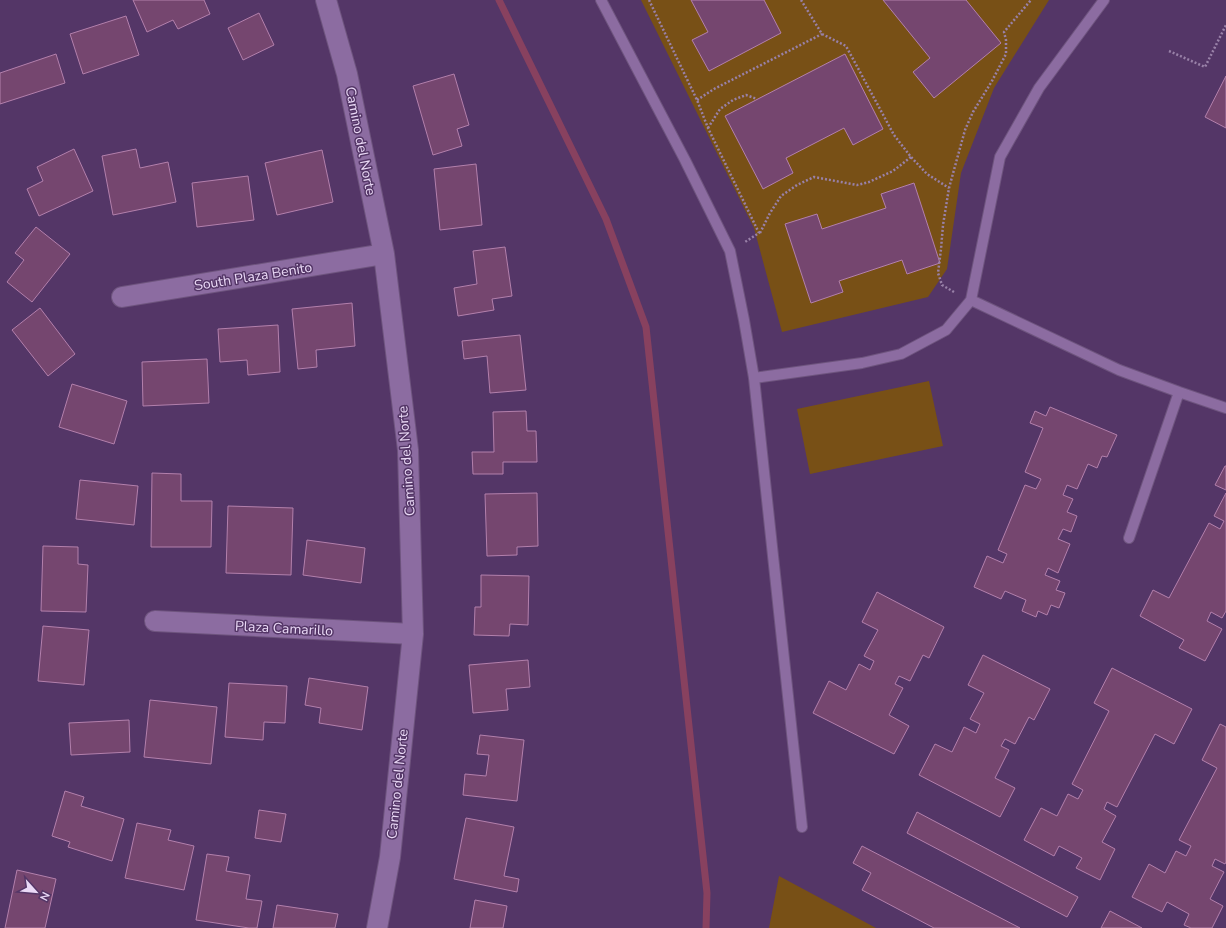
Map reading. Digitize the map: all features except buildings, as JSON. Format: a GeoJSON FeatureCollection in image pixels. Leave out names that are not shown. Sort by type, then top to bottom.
{"type":"FeatureCollection","features":[{"type":"Feature","properties":{"kind":"street","name":"Camino del Norte"},"geometry":{"type":"LineString","coordinates":[[326,0],[347,74],[384,254],[408,450],[413,634],[390,857],[377,928]]}},
{"type":"Feature","properties":{"kind":"street","name":"South Plaza Benito"},"geometry":{"type":"LineString","coordinates":[[122,297],[384,254]]}},
{"type":"Feature","properties":{"kind":"street","name":"Plaza Camarillo"},"geometry":{"type":"LineString","coordinates":[[155,622],[413,634]]}},
{"type":"Feature","properties":{"kind":"lane"},"geometry":{"type":"LineString","coordinates":[[601,0],[685,160],[730,251],[754,378],[802,827]]}},
{"type":"Feature","properties":{"kind":"lane"},"geometry":{"type":"LineString","coordinates":[[754,378],[862,363],[901,354],[946,330],[971,300],[1000,157],[1039,88],[1104,0]]}},
{"type":"Feature","properties":{"kind":"lane"},"geometry":{"type":"LineString","coordinates":[[971,300],[1119,370],[1226,408]]}},
{"type":"Feature","properties":{"kind":"lane"},"geometry":{"type":"LineString","coordinates":[[1130,538],[1179,392]]}},
{"type":"Feature","properties":{"kind":"path"},"geometry":{"type":"LineString","coordinates":[[648,0],[697,100],[708,128],[759,233]]}},
{"type":"Feature","properties":{"kind":"path"},"geometry":{"type":"LineString","coordinates":[[801,0],[822,34],[846,46],[894,134],[911,157],[928,174],[949,188]]}},
{"type":"Feature","properties":{"kind":"path"},"geometry":{"type":"LineString","coordinates":[[971,300],[942,286],[938,273],[943,225],[949,188],[966,130],[973,112],[1006,54],[1006,40],[1004,32],[1031,0]]}},
{"type":"Feature","properties":{"kind":"path"},"geometry":{"type":"LineString","coordinates":[[1169,51],[1205,68],[1226,25]]}},
{"type":"Feature","properties":{"kind":"path"},"geometry":{"type":"LineString","coordinates":[[697,100],[714,89],[822,34]]}},
{"type":"Feature","properties":{"kind":"path"},"geometry":{"type":"LineString","coordinates":[[708,128],[720,109],[733,100],[746,95],[757,99]]}},
{"type":"Feature","properties":{"kind":"path"},"geometry":{"type":"LineString","coordinates":[[730,251],[759,233],[781,196],[797,185],[814,177],[857,185],[869,182],[893,171],[911,157]]}},
{"type":"Feature","properties":{"kind":"shaded area"},"geometry":{"type":"Polygon","coordinates":[[[641,0],[1049,0],[994,88],[961,173],[947,269],[928,297],[782,332],[754,228],[641,0]]]}},
{"type":"Feature","properties":{"kind":"shaded area"},"geometry":{"type":"Polygon","coordinates":[[[929,381],[943,446],[810,474],[797,409],[929,381]]]}},
{"type":"Feature","properties":{"kind":"shaded area"},"geometry":{"type":"Polygon","coordinates":[[[779,876],[876,928],[769,928],[779,876]]]}},
{"type":"Feature","properties":{"kind":"waterway"},"geometry":{"type":"LineString","coordinates":[[499,0],[606,219],[646,327],[707,893],[706,928]]}}]}
